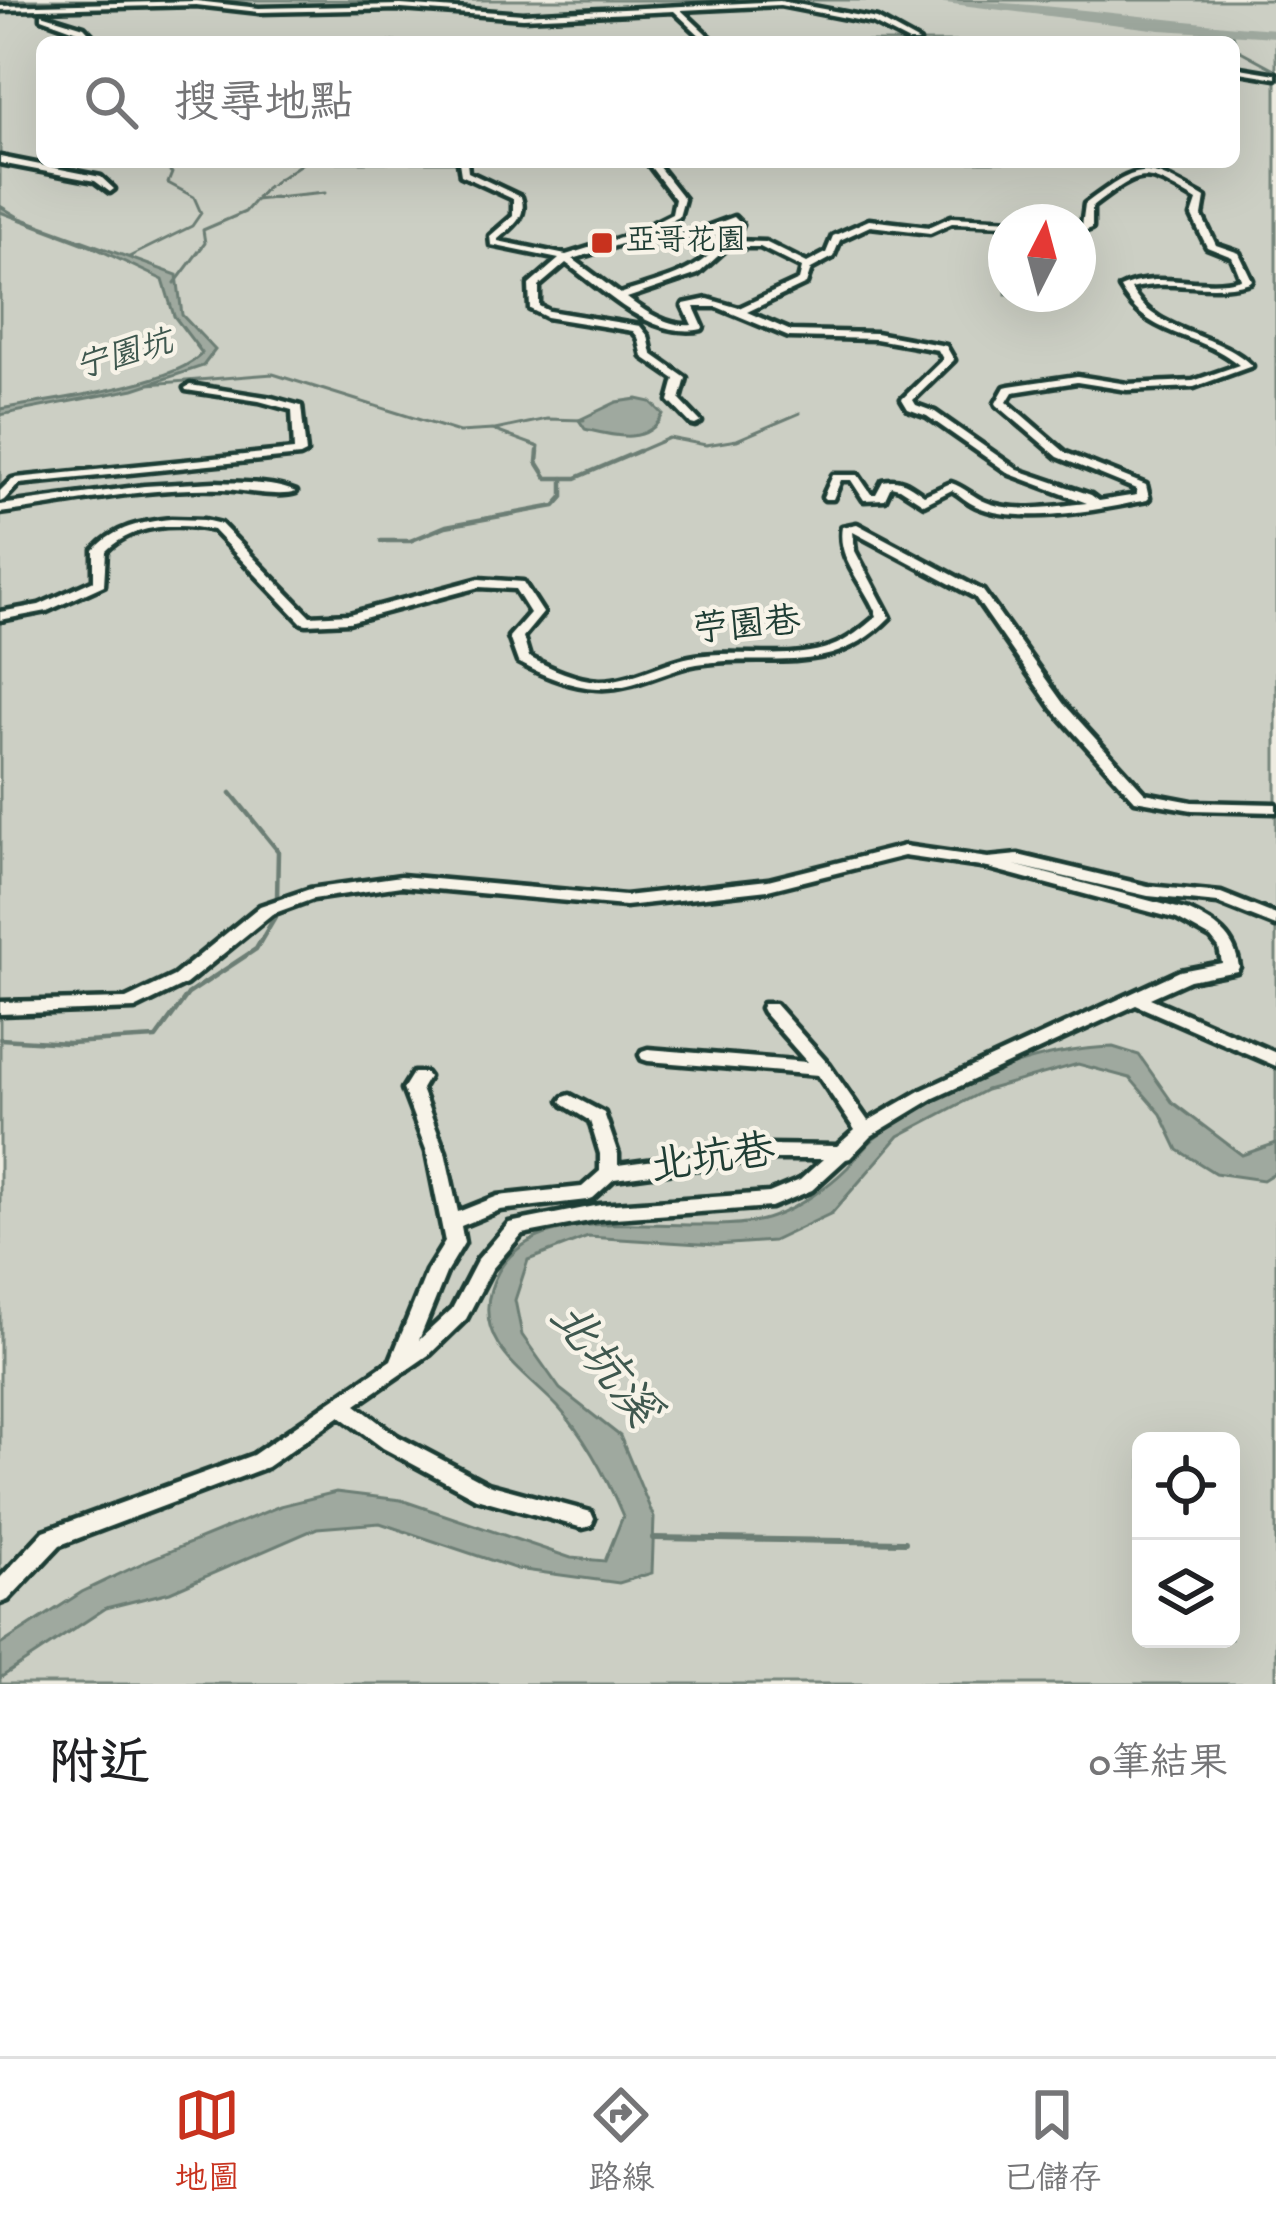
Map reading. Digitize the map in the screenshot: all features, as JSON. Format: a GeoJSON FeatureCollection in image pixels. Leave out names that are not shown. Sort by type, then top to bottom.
{"type":"FeatureCollection","features":[{"type":"Feature","properties":{"kind":"street"},"geometry":{"type":"LineString","coordinates":[[4,9],[177,3],[260,10],[401,7],[506,16],[796,5],[874,21],[903,36]]}},
{"type":"Feature","properties":{"kind":"street"},"geometry":{"type":"LineString","coordinates":[[4,9],[56,19],[88,36]]}},
{"type":"Feature","properties":{"kind":"street"},"geometry":{"type":"LineString","coordinates":[[676,10],[704,36]]}},
{"type":"Feature","properties":{"kind":"street"},"geometry":{"type":"LineString","coordinates":[[1240,70],[1276,76]]}},
{"type":"Feature","properties":{"kind":"street"},"geometry":{"type":"LineString","coordinates":[[0,160],[36,167]]}},
{"type":"Feature","properties":{"kind":"street"},"geometry":{"type":"LineString","coordinates":[[41,168],[98,179],[110,190]]}},
{"type":"Feature","properties":{"kind":"street"},"geometry":{"type":"LineString","coordinates":[[464,168],[517,197],[518,217],[494,243],[566,258],[652,320],[679,332],[698,327],[688,306],[716,302],[789,334],[876,337],[942,348],[949,360],[907,399],[912,407],[931,414],[1014,472],[1096,504]]}},
{"type":"Feature","properties":{"kind":"street"},"geometry":{"type":"LineString","coordinates":[[655,168],[682,204],[670,221],[633,238],[566,258],[534,285],[534,307],[571,320],[636,328],[647,356],[681,378],[674,401],[695,422]]}},
{"type":"Feature","properties":{"kind":"street"},"geometry":{"type":"LineString","coordinates":[[829,497],[837,476],[846,476],[854,477],[868,497],[881,496],[887,483],[898,482],[924,500],[951,486],[981,505],[1096,504],[1143,498],[1142,487],[1062,454],[1000,403],[1009,389],[1077,379],[1127,387],[1194,384],[1247,366],[1236,354],[1194,333],[1151,321],[1133,310],[1125,288],[1138,282],[1228,287],[1247,280],[1236,255],[1212,247],[1196,216],[1202,200],[1152,171],[1130,174],[1091,204]]}},
{"type":"Feature","properties":{"kind":"street"},"geometry":{"type":"LineString","coordinates":[[623,296],[695,272],[726,244],[737,225],[734,220],[692,236],[633,238]]}},
{"type":"Feature","properties":{"kind":"street"},"geometry":{"type":"LineString","coordinates":[[739,312],[802,282],[807,267],[830,255],[836,238],[869,224],[930,230],[951,220],[988,221]]}},
{"type":"Feature","properties":{"kind":"street"},"geometry":{"type":"LineString","coordinates":[[726,244],[762,244],[807,267]]}},
{"type":"Feature","properties":{"kind":"street"},"geometry":{"type":"LineString","coordinates":[[0,498],[16,481],[300,453],[297,408],[278,400],[253,401],[190,388]]}},
{"type":"Feature","properties":{"kind":"street"},"geometry":{"type":"LineString","coordinates":[[0,508],[143,486],[255,485],[290,492]]}},
{"type":"Feature","properties":{"kind":"street","name":"苧園巷"},"geometry":{"type":"LineString","coordinates":[[0,616],[42,608],[100,582],[100,550],[119,535],[165,524],[208,524],[217,527],[307,620],[350,618],[478,583],[519,585],[537,614],[516,637],[523,659],[540,669],[609,685],[694,660],[804,657],[868,633],[884,617],[880,598],[845,544],[846,530],[853,527],[979,594],[1058,706],[1140,797],[1192,806],[1276,808]]}},
{"type":"Feature","properties":{"kind":"street","name":"北坑巷"},"geometry":{"type":"LineString","coordinates":[[0,1008],[129,1006],[180,980],[266,910],[333,891],[400,881],[625,901],[768,885],[904,851],[988,863],[1184,914],[1210,926],[1231,949],[1231,968],[1186,975],[928,1094],[866,1131],[806,1185],[771,1200],[600,1212],[516,1228],[485,1264],[459,1314],[399,1364],[260,1461],[52,1538],[0,1593]]}},
{"type":"Feature","properties":{"kind":"street","name":"北坑巷"},"geometry":{"type":"LineString","coordinates":[[988,863],[1018,860],[1148,891],[1221,898],[1276,921]]}},
{"type":"Feature","properties":{"kind":"street"},"geometry":{"type":"LineString","coordinates":[[1137,999],[1276,1060]]}},
{"type":"Feature","properties":{"kind":"street"},"geometry":{"type":"LineString","coordinates":[[769,1008],[823,1070],[866,1131]]}},
{"type":"Feature","properties":{"kind":"street"},"geometry":{"type":"LineString","coordinates":[[648,1055],[823,1070]]}},
{"type":"Feature","properties":{"kind":"street"},"geometry":{"type":"LineString","coordinates":[[399,1364],[437,1271],[454,1243],[436,1152],[412,1088],[419,1077]]}},
{"type":"Feature","properties":{"kind":"street"},"geometry":{"type":"LineString","coordinates":[[570,1102],[598,1117],[609,1172]]}},
{"type":"Feature","properties":{"kind":"street"},"geometry":{"type":"LineString","coordinates":[[453,1221],[498,1203],[587,1193],[609,1172],[765,1152],[844,1153]]}},
{"type":"Feature","properties":{"kind":"street"},"geometry":{"type":"LineString","coordinates":[[340,1405],[390,1442],[483,1492],[583,1519]]}},
{"type":"Feature","properties":{"kind":"shaded area"},"geometry":{"type":"Polygon","coordinates":[[[0,0],[1276,0],[1276,1684],[0,1684],[0,0]]]}},
{"type":"Feature","properties":{"kind":"shaded area"},"geometry":{"type":"Polygon","coordinates":[[[0,206],[20,218],[177,275],[182,315],[215,350],[203,366],[134,389],[0,415],[0,409],[139,383],[188,364],[202,353],[174,316],[163,280],[0,212],[0,206]]]}},
{"type":"Feature","properties":{"kind":"shaded area"},"geometry":{"type":"Polygon","coordinates":[[[617,402],[651,402],[663,414],[639,435],[585,429],[579,420],[617,402]]]}},
{"type":"Feature","properties":{"kind":"shaded area"},"geometry":{"type":"Polygon","coordinates":[[[1113,1047],[1139,1055],[1172,1102],[1242,1155],[1276,1143],[1276,1172],[1263,1180],[1215,1173],[1178,1150],[1161,1114],[1130,1078],[1078,1064],[986,1090],[899,1136],[832,1213],[773,1241],[716,1245],[588,1237],[528,1260],[515,1300],[522,1335],[560,1389],[620,1436],[654,1518],[652,1573],[619,1583],[517,1569],[380,1523],[317,1528],[170,1592],[106,1608],[0,1678],[0,1645],[82,1592],[280,1506],[336,1492],[401,1500],[571,1558],[605,1561],[623,1516],[610,1487],[578,1432],[506,1356],[490,1326],[491,1289],[509,1257],[538,1237],[574,1227],[740,1224],[772,1217],[822,1189],[879,1135],[961,1086],[1050,1055],[1113,1047]]]}},
{"type":"Feature","properties":{"kind":"waterway"},"geometry":{"type":"LineString","coordinates":[[928,0],[1160,26],[1276,33]]}},
{"type":"Feature","properties":{"kind":"waterway"},"geometry":{"type":"LineString","coordinates":[[1232,31],[1233,36]]}},
{"type":"Feature","properties":{"kind":"waterway"},"geometry":{"type":"LineString","coordinates":[[1240,51],[1276,70]]}},
{"type":"Feature","properties":{"kind":"waterway"},"geometry":{"type":"LineString","coordinates":[[129,257],[192,226],[201,213],[194,197],[168,183],[172,173],[166,168]]}},
{"type":"Feature","properties":{"kind":"waterway","name":"宁園坑"},"geometry":{"type":"LineString","coordinates":[[256,200],[295,168]]}},
{"type":"Feature","properties":{"kind":"waterway"},"geometry":{"type":"LineString","coordinates":[[256,200],[325,193]]}},
{"type":"Feature","properties":{"kind":"waterway","name":"宁園坑"},"geometry":{"type":"LineString","coordinates":[[175,283],[205,243],[203,230],[245,212],[256,200]]}},
{"type":"Feature","properties":{"kind":"waterway"},"geometry":{"type":"LineString","coordinates":[[149,384],[273,374],[459,432],[493,430],[539,447],[538,454]]}},
{"type":"Feature","properties":{"kind":"waterway"},"geometry":{"type":"LineString","coordinates":[[632,454],[669,438],[706,445],[737,440],[800,413]]}},
{"type":"Feature","properties":{"kind":"waterway"},"geometry":{"type":"LineString","coordinates":[[495,430],[547,419],[584,420]]}},
{"type":"Feature","properties":{"kind":"waterway"},"geometry":{"type":"LineString","coordinates":[[538,451],[537,462],[547,478],[563,478]]}},
{"type":"Feature","properties":{"kind":"waterway"},"geometry":{"type":"LineString","coordinates":[[632,454],[639,451]]}},
{"type":"Feature","properties":{"kind":"waterway"},"geometry":{"type":"LineString","coordinates":[[563,478],[576,478],[632,454]]}},
{"type":"Feature","properties":{"kind":"waterway"},"geometry":{"type":"LineString","coordinates":[[381,541],[410,541],[446,526],[555,506],[563,497],[563,478]]}},
{"type":"Feature","properties":{"kind":"waterway"},"geometry":{"type":"LineString","coordinates":[[231,793],[278,851],[277,899]]}},
{"type":"Feature","properties":{"kind":"waterway"},"geometry":{"type":"LineString","coordinates":[[0,1039],[69,1043],[156,1038],[188,994],[256,949],[276,915]]}},
{"type":"Feature","properties":{"kind":"waterway"},"geometry":{"type":"LineString","coordinates":[[653,1538],[905,1542]]}},
{"type":"Feature","properties":{"kind":"place","name":"亞哥花園"},"geometry":{"type":"Point","coordinates":[602,243]}},
{"type":"Feature","properties":{"kind":"water label","name":"北坑溪"},"geometry":{"type":"Point","coordinates":[600,1367]}}]}
